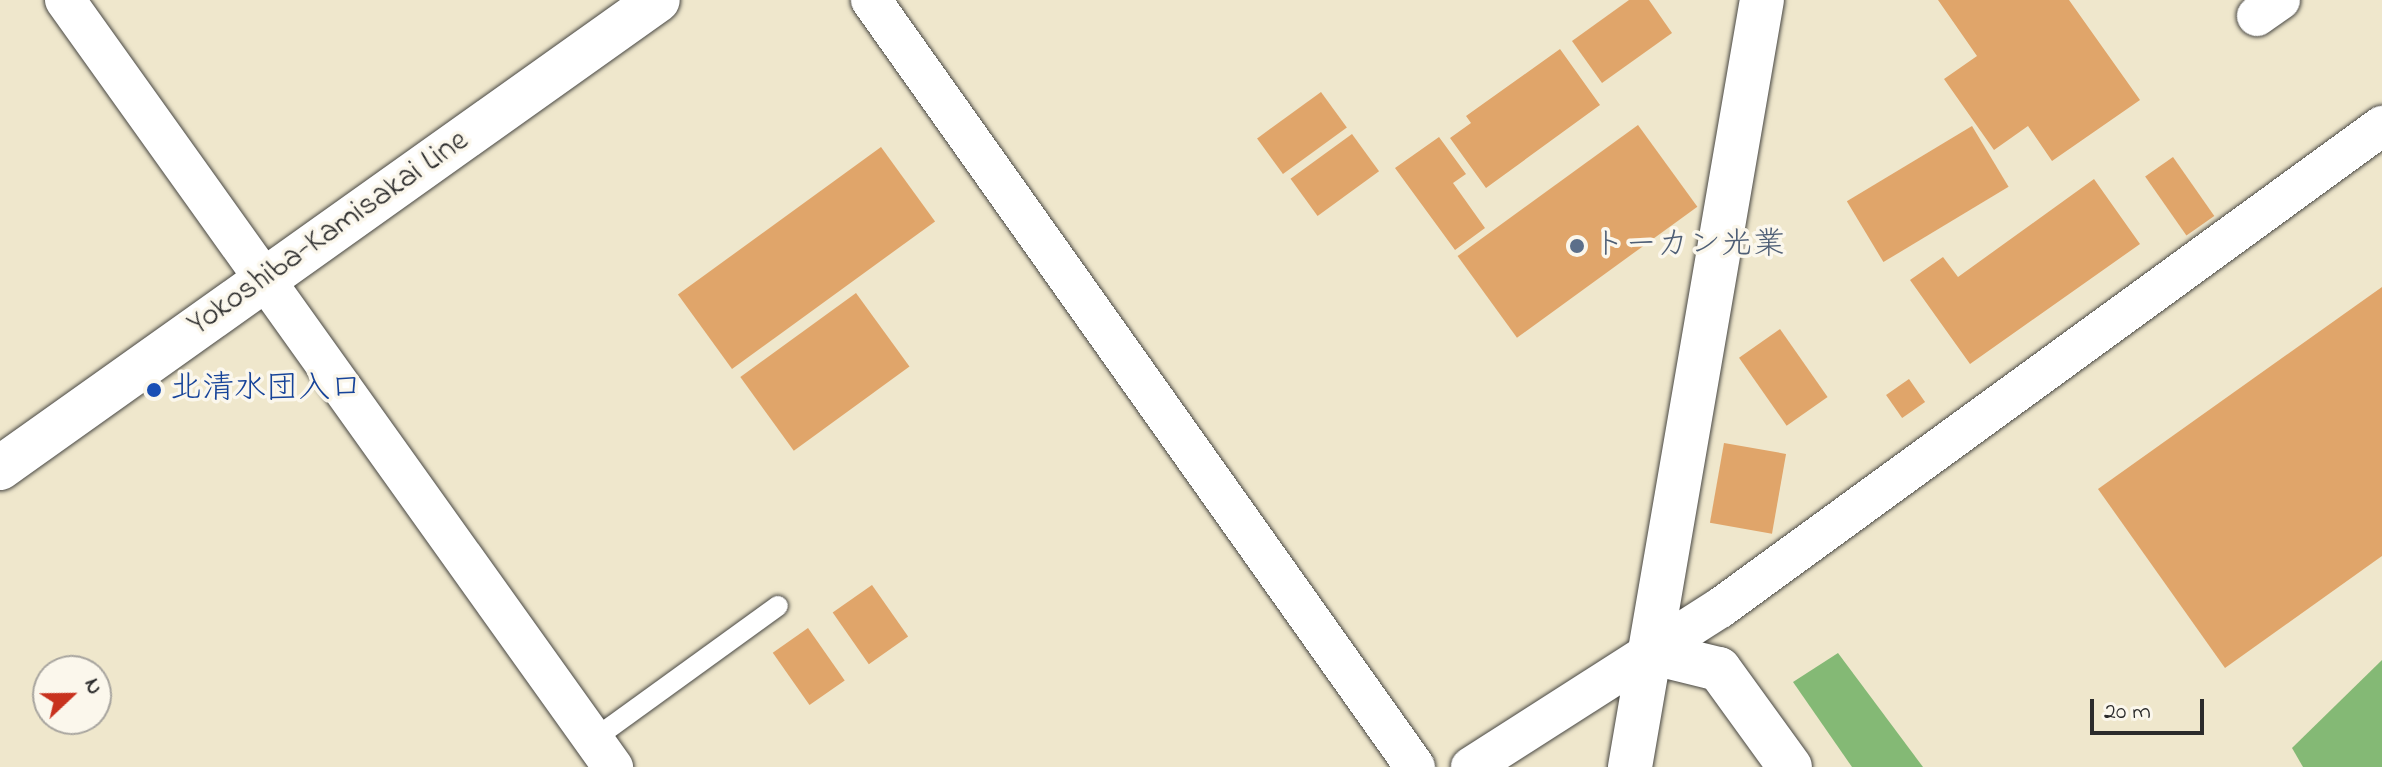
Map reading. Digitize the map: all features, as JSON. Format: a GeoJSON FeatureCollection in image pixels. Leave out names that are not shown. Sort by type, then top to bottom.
{"type":"FeatureCollection","features":[{"type":"Feature","properties":{"kind":"street"},"geometry":{"type":"LineString","coordinates":[[65,0],[603,753]]}},
{"type":"Feature","properties":{"kind":"street","name":"Yokoshiba-Kamisakai Line"},"geometry":{"type":"LineString","coordinates":[[0,468],[658,0]]}},
{"type":"Feature","properties":{"kind":"street"},"geometry":{"type":"LineString","coordinates":[[871,0],[1415,767]]}},
{"type":"Feature","properties":{"kind":"street"},"geometry":{"type":"LineString","coordinates":[[1630,767],[1762,0]]}},
{"type":"Feature","properties":{"kind":"street"},"geometry":{"type":"LineString","coordinates":[[1471,767],[1720,608],[2382,126]]}},
{"type":"Feature","properties":{"kind":"street"},"geometry":{"type":"LineString","coordinates":[[1649,652],[1719,669],[1790,767]]}},
{"type":"Feature","properties":{"kind":"lane"},"geometry":{"type":"LineString","coordinates":[[603,753],[778,606]]}},
{"type":"Feature","properties":{"kind":"green space"},"geometry":{"type":"Polygon","coordinates":[[[1838,653],[1923,767],[1852,767],[1793,682],[1838,653]]]}},
{"type":"Feature","properties":{"kind":"green space"},"geometry":{"type":"Polygon","coordinates":[[[2382,660],[2382,767],[2303,767],[2292,748],[2382,660]]]}},
{"type":"Feature","properties":{"kind":"building"},"geometry":{"type":"Polygon","coordinates":[[[1629,0],[1649,0],[1672,33],[1602,83],[1572,41],[1629,0]]]}},
{"type":"Feature","properties":{"kind":"building"},"geometry":{"type":"Polygon","coordinates":[[[1938,0],[2069,0],[2140,100],[2052,161],[2028,126],[1994,150],[1944,79],[1977,56],[1938,0]]]}},
{"type":"Feature","properties":{"kind":"building"},"geometry":{"type":"Polygon","coordinates":[[[1560,49],[1600,105],[1486,188],[1450,138],[1471,123],[1466,116],[1560,49]]]}},
{"type":"Feature","properties":{"kind":"building"},"geometry":{"type":"Polygon","coordinates":[[[1321,92],[1347,128],[1283,174],[1257,138],[1321,92]]]}},
{"type":"Feature","properties":{"kind":"building"},"geometry":{"type":"Polygon","coordinates":[[[1638,125],[1697,207],[1517,338],[1458,256],[1638,125]]]}},
{"type":"Feature","properties":{"kind":"building"},"geometry":{"type":"Polygon","coordinates":[[[1972,126],[2009,187],[1883,262],[1847,201],[1972,126]]]}},
{"type":"Feature","properties":{"kind":"building"},"geometry":{"type":"Polygon","coordinates":[[[1352,134],[1379,171],[1318,216],[1291,179],[1352,134]]]}},
{"type":"Feature","properties":{"kind":"building"},"geometry":{"type":"Polygon","coordinates":[[[1439,137],[1466,174],[1453,183],[1485,228],[1455,250],[1395,168],[1439,137]]]}},
{"type":"Feature","properties":{"kind":"building"},"geometry":{"type":"Polygon","coordinates":[[[881,147],[935,221],[732,369],[678,295],[881,147]]]}},
{"type":"Feature","properties":{"kind":"building"},"geometry":{"type":"Polygon","coordinates":[[[2173,157],[2214,216],[2186,235],[2145,177],[2173,157]]]}},
{"type":"Feature","properties":{"kind":"building"},"geometry":{"type":"Polygon","coordinates":[[[2094,179],[2140,244],[1970,364],[1910,280],[1943,257],[1958,277],[2094,179]]]}},
{"type":"Feature","properties":{"kind":"building"},"geometry":{"type":"Polygon","coordinates":[[[2382,287],[2382,556],[2225,668],[2098,489],[2382,287]]]}},
{"type":"Feature","properties":{"kind":"building"},"geometry":{"type":"Polygon","coordinates":[[[856,293],[909,367],[794,451],[740,377],[856,293]]]}},
{"type":"Feature","properties":{"kind":"building"},"geometry":{"type":"Polygon","coordinates":[[[1780,329],[1828,397],[1787,426],[1739,358],[1780,329]]]}},
{"type":"Feature","properties":{"kind":"building"},"geometry":{"type":"Polygon","coordinates":[[[1909,379],[1925,402],[1902,418],[1886,395],[1909,379]]]}},
{"type":"Feature","properties":{"kind":"building"},"geometry":{"type":"Polygon","coordinates":[[[1724,443],[1786,454],[1772,534],[1710,523],[1724,443]]]}},
{"type":"Feature","properties":{"kind":"building"},"geometry":{"type":"Polygon","coordinates":[[[872,585],[908,637],[869,664],[833,613],[872,585]]]}},
{"type":"Feature","properties":{"kind":"building"},"geometry":{"type":"Polygon","coordinates":[[[808,628],[845,680],[809,705],[773,653],[808,628]]]}},
{"type":"Feature","properties":{"kind":"place","name":"トーカン光業"},"geometry":{"type":"Point","coordinates":[1577,246]}},
{"type":"Feature","properties":{"kind":"place","name":"北清水団入口"},"geometry":{"type":"Point","coordinates":[154,390]}}]}
